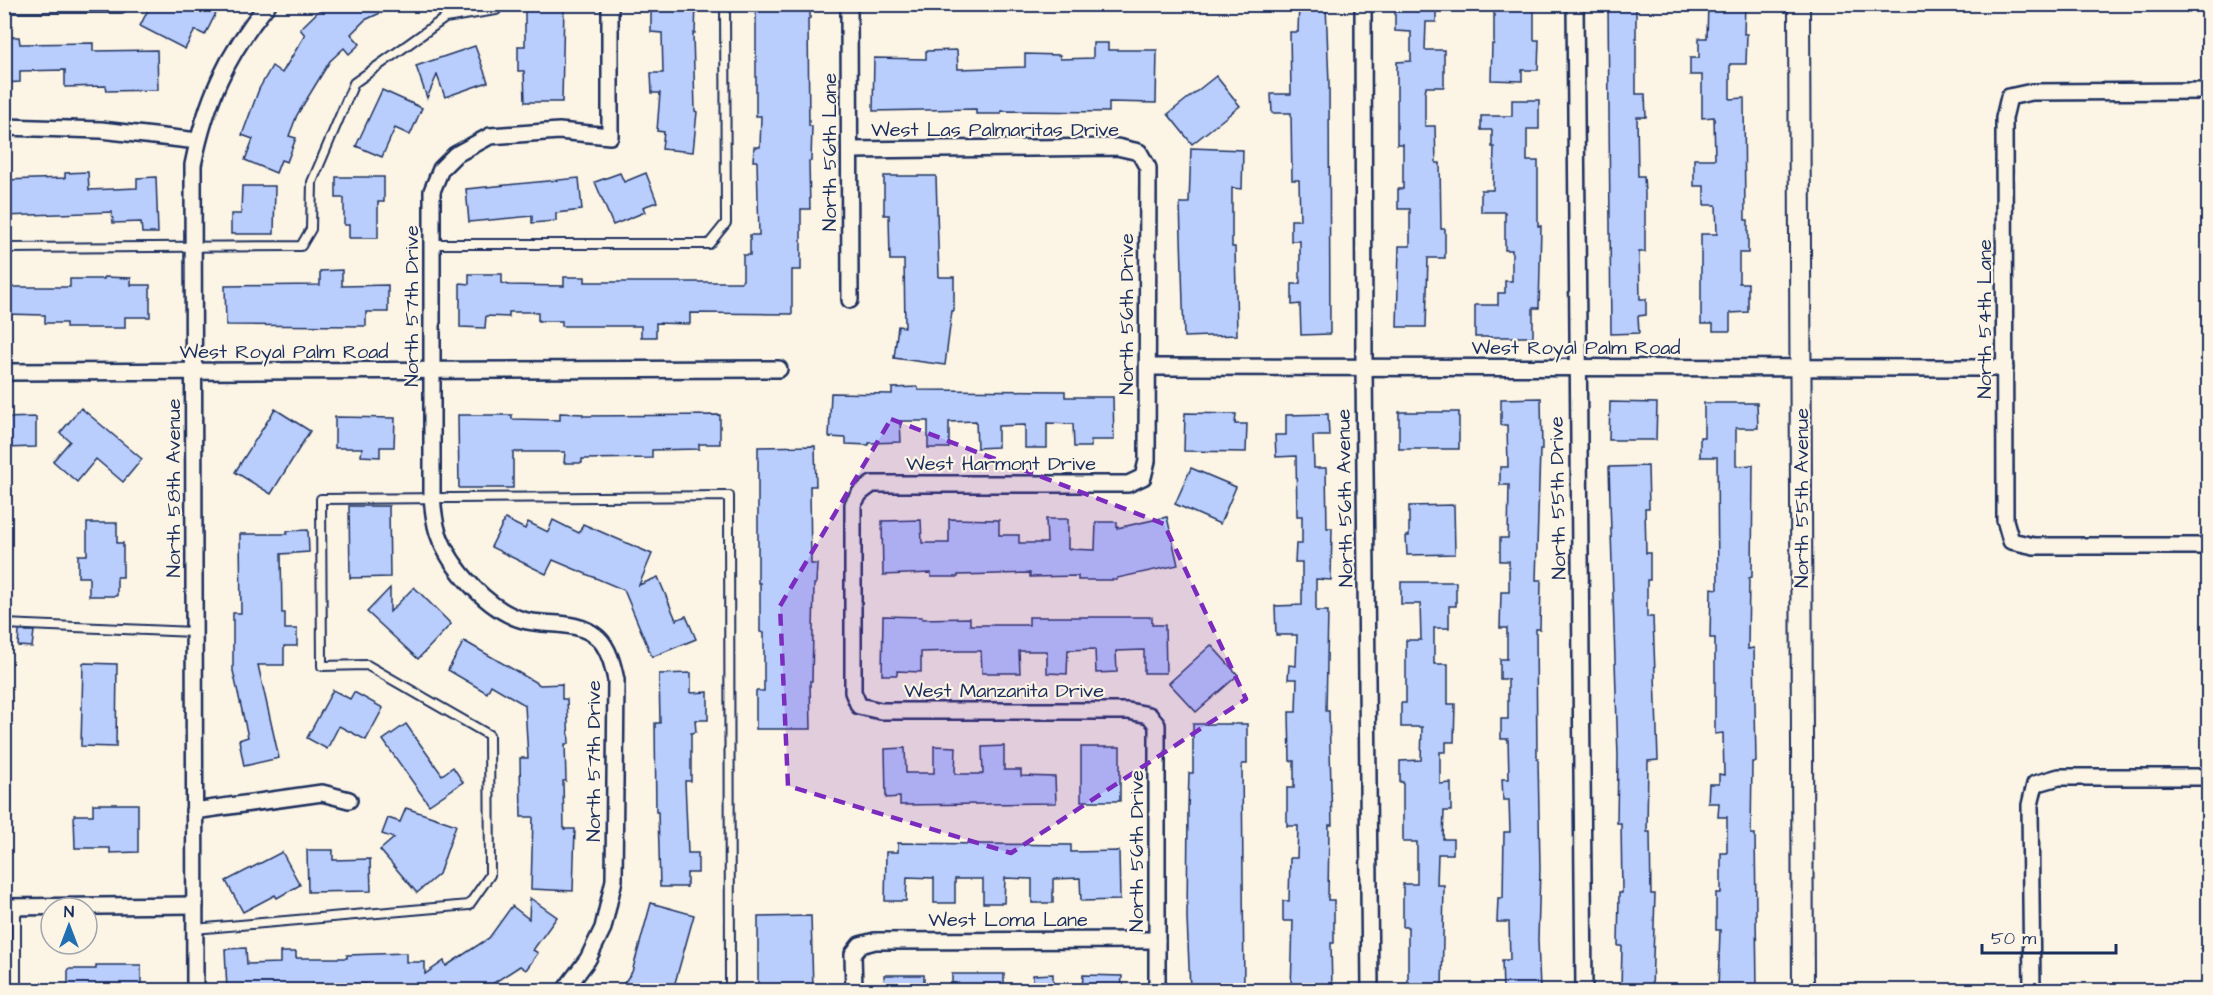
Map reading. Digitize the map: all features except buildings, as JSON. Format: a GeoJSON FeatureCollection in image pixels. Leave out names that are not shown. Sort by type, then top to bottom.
{"type":"FeatureCollection","features":[{"type":"Feature","properties":{"kind":"street","name":"North 58th Avenue"},"geometry":{"type":"LineString","coordinates":[[195,990],[193,165],[198,141],[223,70],[247,31],[268,4]]}},
{"type":"Feature","properties":{"kind":"street","name":"North 57th Drive"},"geometry":{"type":"LineString","coordinates":[[566,990],[588,959],[603,928],[614,880],[616,680],[611,660],[598,638],[575,626],[525,621],[496,606],[470,585],[450,558],[438,534],[432,496],[432,191],[441,169],[454,155],[490,136],[559,131],[610,136],[610,4]]}},
{"type":"Feature","properties":{"kind":"street","name":"North 56th Lane"},"geometry":{"type":"LineString","coordinates":[[849,4],[850,300]]}},
{"type":"Feature","properties":{"kind":"street","name":"North 56th Avenue"},"geometry":{"type":"LineString","coordinates":[[1363,4],[1370,990]]}},
{"type":"Feature","properties":{"kind":"street","name":"North 55th Drive"},"geometry":{"type":"LineString","coordinates":[[1575,4],[1584,990]]}},
{"type":"Feature","properties":{"kind":"street","name":"North 55th Avenue"},"geometry":{"type":"LineString","coordinates":[[1799,4],[1803,990]]}},
{"type":"Feature","properties":{"kind":"street","name":"North 54th Lane"},"geometry":{"type":"LineString","coordinates":[[2208,91],[2032,92],[2009,97],[2004,118],[2005,520],[2011,540],[2034,546],[2208,546]]}},
{"type":"Feature","properties":{"kind":"street"},"geometry":{"type":"LineString","coordinates":[[4,127],[133,132],[198,141]]}},
{"type":"Feature","properties":{"kind":"street","name":"West Las Palmaritas Drive"},"geometry":{"type":"LineString","coordinates":[[850,150],[1117,147],[1139,152]]}},
{"type":"Feature","properties":{"kind":"street","name":"North 56th Drive"},"geometry":{"type":"LineString","coordinates":[[1139,152],[1148,168],[1147,461],[1143,477]]}},
{"type":"Feature","properties":{"kind":"street","name":"West Royal Palm Road"},"geometry":{"type":"LineString","coordinates":[[1148,368],[2005,368]]}},
{"type":"Feature","properties":{"kind":"street","name":"West Royal Palm Road"},"geometry":{"type":"LineString","coordinates":[[4,372],[779,369]]}},
{"type":"Feature","properties":{"kind":"street","name":"West Harmont Drive"},"geometry":{"type":"LineString","coordinates":[[859,706],[854,692],[853,504],[860,493],[872,484],[1128,484],[1143,477]]}},
{"type":"Feature","properties":{"kind":"street","name":"West Manzanita Drive"},"geometry":{"type":"LineString","coordinates":[[859,706],[881,711],[1128,711],[1149,715]]}},
{"type":"Feature","properties":{"kind":"street","name":"North 56th Drive"},"geometry":{"type":"LineString","coordinates":[[1149,715],[1157,725],[1157,990]]}},
{"type":"Feature","properties":{"kind":"street"},"geometry":{"type":"LineString","coordinates":[[2032,990],[2030,805],[2035,784],[2059,777],[2208,777]]}},
{"type":"Feature","properties":{"kind":"street"},"geometry":{"type":"LineString","coordinates":[[194,811],[322,793],[349,800]]}},
{"type":"Feature","properties":{"kind":"street"},"geometry":{"type":"LineString","coordinates":[[10,907],[195,905]]}},
{"type":"Feature","properties":{"kind":"street","name":"West Loma Lane"},"geometry":{"type":"LineString","coordinates":[[854,990],[853,954],[860,945],[875,941],[1156,940]]}},
{"type":"Feature","properties":{"kind":"lane"},"geometry":{"type":"LineString","coordinates":[[4,8],[121,8],[123,4]]}},
{"type":"Feature","properties":{"kind":"lane"},"geometry":{"type":"LineString","coordinates":[[4,248],[301,246],[311,229],[312,182],[354,83],[445,18],[496,10],[496,4]]}},
{"type":"Feature","properties":{"kind":"lane"},"geometry":{"type":"LineString","coordinates":[[433,244],[709,244],[726,224],[725,4]]}},
{"type":"Feature","properties":{"kind":"lane"},"geometry":{"type":"LineString","coordinates":[[194,929],[469,905],[490,875],[489,735],[367,665],[322,666],[321,498],[729,496],[730,990]]}},
{"type":"Feature","properties":{"kind":"lane"},"geometry":{"type":"LineString","coordinates":[[4,624],[194,632]]}},
{"type":"Feature","properties":{"kind":"lane"},"geometry":{"type":"LineString","coordinates":[[10,907],[16,990]]}},
{"type":"Feature","properties":{"kind":"highlighted area"},"geometry":{"type":"Polygon","coordinates":[[[891,419],[1164,524],[1246,699],[1011,853],[788,786],[780,606],[891,419]]]}}]}
